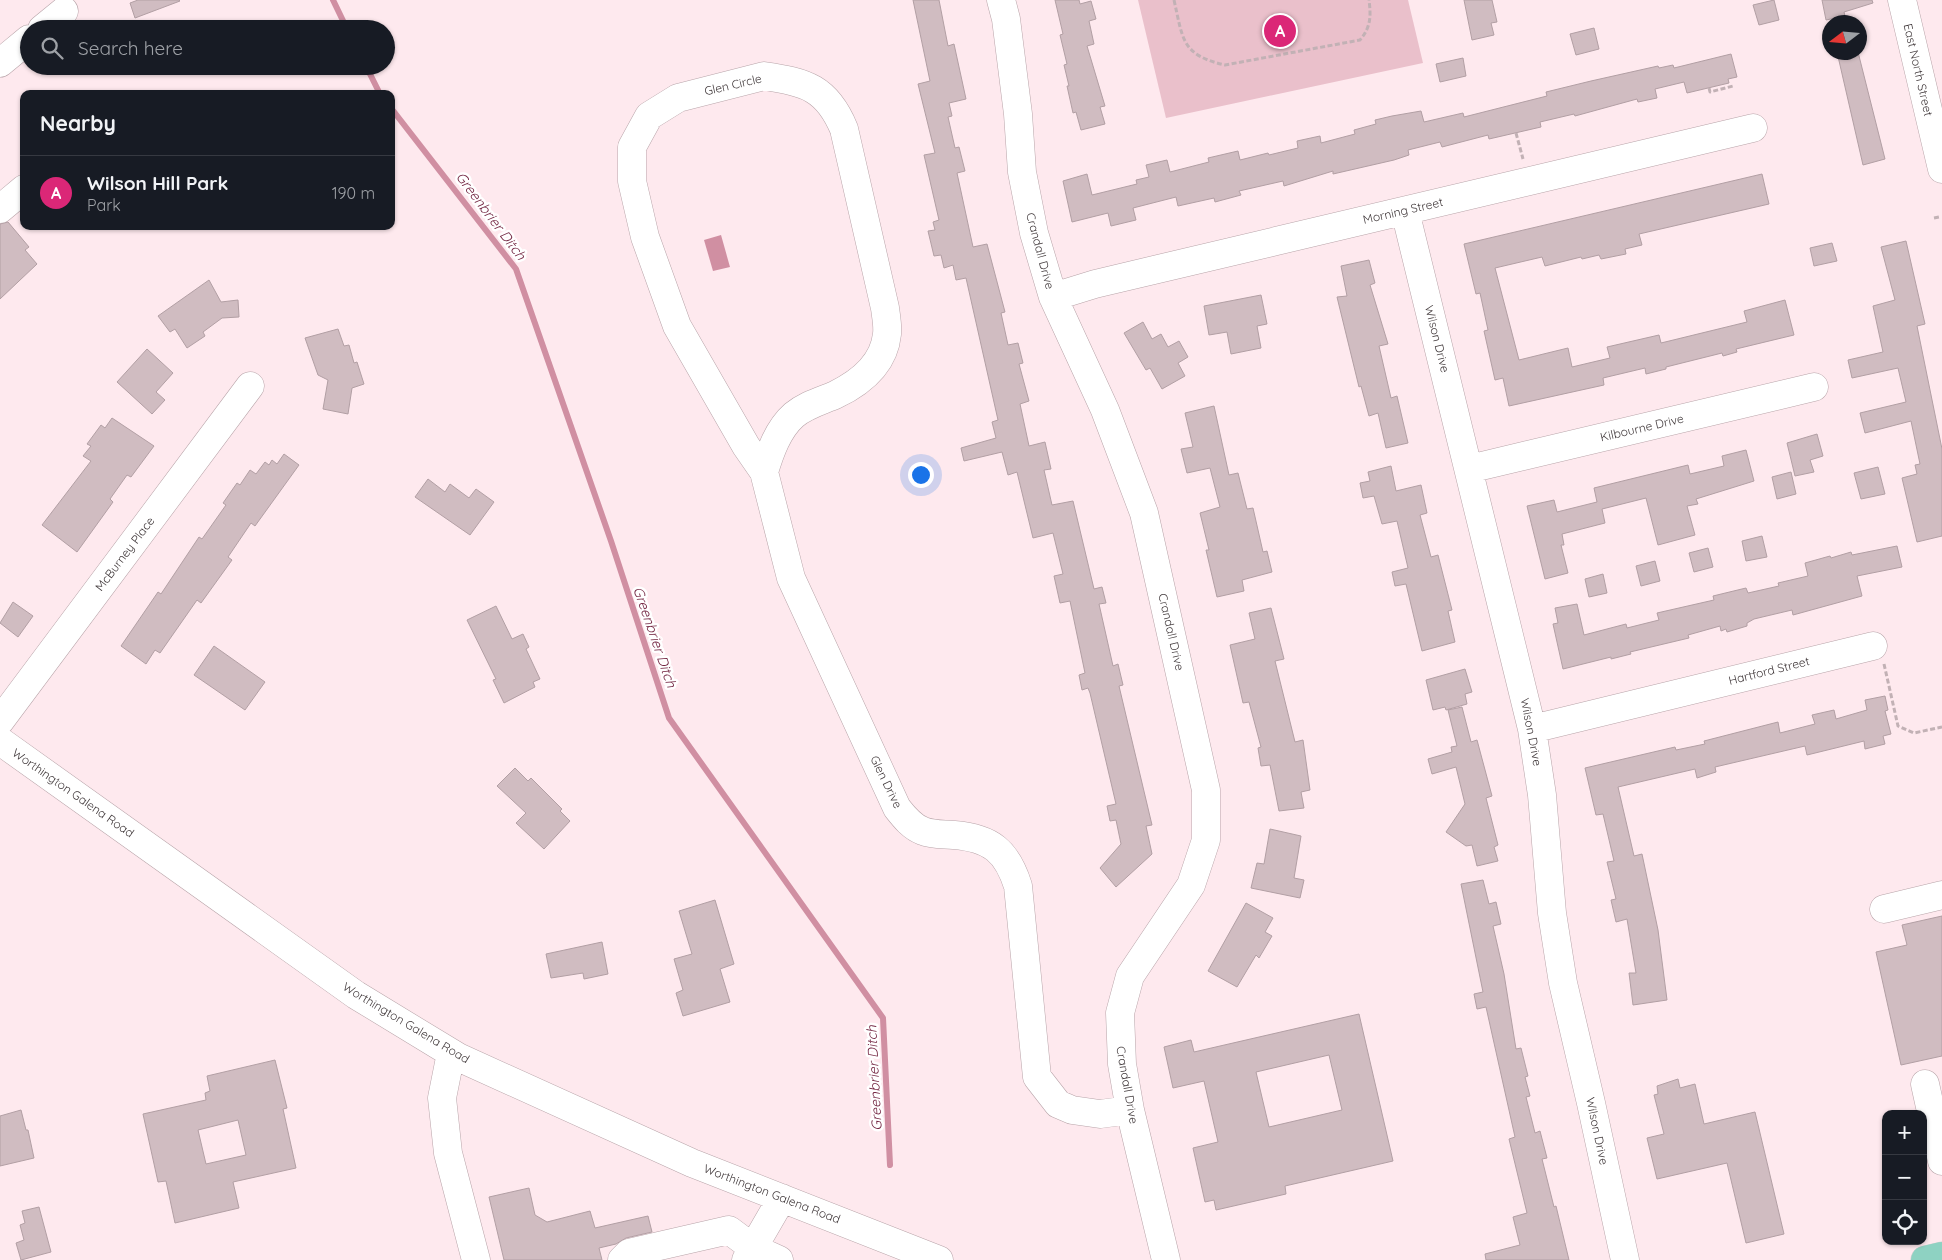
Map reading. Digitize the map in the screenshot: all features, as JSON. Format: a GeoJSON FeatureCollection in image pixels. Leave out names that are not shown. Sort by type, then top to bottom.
{"type":"FeatureCollection","features":[{"type":"Feature","properties":{"kind":"main road"},"geometry":{"type":"LineString","coordinates":[[1925,1260],[1942,1256]]}},
{"type":"Feature","properties":{"kind":"street","name":"Crandall Drive"},"geometry":{"type":"LineString","coordinates":[[1001,0],[1006,19],[1018,114],[1022,172],[1034,233],[1053,297],[1105,410],[1144,513],[1206,790],[1206,840],[1191,885],[1130,976],[1123,995],[1120,1013],[1119,1039],[1130,1110],[1166,1260]]}},
{"type":"Feature","properties":{"kind":"street","name":"East North Street"},"geometry":{"type":"LineString","coordinates":[[1902,0],[1942,169]]}},
{"type":"Feature","properties":{"kind":"street"},"geometry":{"type":"LineString","coordinates":[[53,20],[64,11]]}},
{"type":"Feature","properties":{"kind":"street"},"geometry":{"type":"LineString","coordinates":[[0,62],[20,46]]}},
{"type":"Feature","properties":{"kind":"street","name":"Glen Circle"},"geometry":{"type":"LineString","coordinates":[[764,76],[793,80],[820,93],[836,109],[844,129],[885,308],[887,334],[879,360],[862,380],[834,395],[819,400],[793,415],[772,445],[764,472],[746,446],[677,326],[645,237],[632,181],[632,146],[649,116],[678,98],[764,76]]}},
{"type":"Feature","properties":{"kind":"street","name":"Morning Street"},"geometry":{"type":"LineString","coordinates":[[1053,297],[1095,284],[1753,128]]}},
{"type":"Feature","properties":{"kind":"street"},"geometry":{"type":"LineString","coordinates":[[0,209],[20,192]]}},
{"type":"Feature","properties":{"kind":"street","name":"Wilson Drive"},"geometry":{"type":"LineString","coordinates":[[1405,211],[1470,469],[1488,552],[1532,729],[1542,795],[1552,913],[1562,983],[1591,1103],[1625,1260]]}},
{"type":"Feature","properties":{"kind":"street","name":"McBurney Place"},"geometry":{"type":"LineString","coordinates":[[0,722],[250,386]]}},
{"type":"Feature","properties":{"kind":"street","name":"Kilbourne Drive"},"geometry":{"type":"LineString","coordinates":[[1470,469],[1814,387]]}},
{"type":"Feature","properties":{"kind":"street","name":"Glen Drive"},"geometry":{"type":"LineString","coordinates":[[764,472],[791,578],[897,808],[912,825],[922,831],[978,838],[1005,856],[1013,870],[1018,886],[1037,1077],[1058,1104],[1072,1110],[1100,1114],[1130,1110]]}},
{"type":"Feature","properties":{"kind":"street","name":"Hartford Street"},"geometry":{"type":"LineString","coordinates":[[1532,729],[1873,646]]}},
{"type":"Feature","properties":{"kind":"street","name":"Worthington Galena Road"},"geometry":{"type":"LineString","coordinates":[[0,741],[356,995],[450,1053],[692,1163],[936,1260]]}},
{"type":"Feature","properties":{"kind":"street"},"geometry":{"type":"LineString","coordinates":[[1884,909],[1942,895]]}},
{"type":"Feature","properties":{"kind":"street"},"geometry":{"type":"LineString","coordinates":[[450,1053],[442,1098],[448,1153],[476,1260]]}},
{"type":"Feature","properties":{"kind":"street"},"geometry":{"type":"LineString","coordinates":[[1925,1084],[1942,1161]]}},
{"type":"Feature","properties":{"kind":"street"},"geometry":{"type":"LineString","coordinates":[[749,1254],[782,1198]]}},
{"type":"Feature","properties":{"kind":"street"},"geometry":{"type":"LineString","coordinates":[[622,1260],[628,1253],[730,1230],[749,1254],[779,1260]]}},
{"type":"Feature","properties":{"kind":"path"},"geometry":{"type":"LineString","coordinates":[[1174,0],[1182,37],[1188,49],[1206,61],[1225,65],[1360,40],[1367,31],[1371,18],[1369,0]]}},
{"type":"Feature","properties":{"kind":"path"},"geometry":{"type":"LineString","coordinates":[[1709,88],[1710,92],[1734,86]]}},
{"type":"Feature","properties":{"kind":"path"},"geometry":{"type":"LineString","coordinates":[[1934,218],[1939,217]]}},
{"type":"Feature","properties":{"kind":"path"},"geometry":{"type":"LineString","coordinates":[[1873,646],[1879,644],[1898,726],[1914,733],[1942,728]]}},
{"type":"Feature","properties":{"kind":"shaded area"},"geometry":{"type":"Polygon","coordinates":[[[1138,0],[1408,0],[1423,63],[1166,118],[1138,0]]]}},
{"type":"Feature","properties":{"kind":"shaded area"},"geometry":{"type":"Polygon","coordinates":[[[721,235],[730,267],[713,271],[704,240],[721,235]]]}},
{"type":"Feature","properties":{"kind":"building"},"geometry":{"type":"Polygon","coordinates":[[[138,0],[180,1],[135,18],[130,3],[138,0]]]}},
{"type":"Feature","properties":{"kind":"building"},"geometry":{"type":"Polygon","coordinates":[[[913,0],[939,0],[948,46],[954,44],[966,99],[949,103],[952,116],[948,117],[955,148],[959,147],[965,171],[957,173],[973,247],[987,244],[1005,312],[1001,313],[1008,345],[1018,343],[1023,363],[1019,364],[1029,401],[1020,404],[1029,446],[1045,442],[1051,469],[1044,470],[1052,505],[1073,501],[1094,589],[1102,587],[1106,603],[1099,604],[1113,666],[1118,664],[1123,685],[1119,686],[1152,825],[1146,826],[1152,854],[1116,887],[1100,868],[1121,844],[1116,820],[1110,821],[1107,806],[1116,804],[1090,693],[1088,688],[1082,690],[1079,675],[1085,673],[1070,601],[1060,603],[1054,576],[1063,574],[1053,533],[1033,538],[1017,472],[1008,475],[1002,452],[964,461],[961,448],[996,438],[992,422],[998,420],[966,278],[956,280],[953,265],[944,268],[941,255],[934,256],[928,231],[935,230],[933,222],[939,220],[924,155],[935,153],[918,84],[930,81],[913,0]]]}},
{"type":"Feature","properties":{"kind":"building"},"geometry":{"type":"Polygon","coordinates":[[[1055,0],[1079,0],[1080,4],[1091,1],[1096,19],[1089,21],[1094,44],[1087,46],[1105,106],[1100,107],[1105,124],[1081,130],[1076,112],[1073,113],[1064,65],[1067,64],[1060,35],[1063,34],[1055,0]]]}},
{"type":"Feature","properties":{"kind":"building"},"geometry":{"type":"Polygon","coordinates":[[[1464,0],[1492,0],[1497,22],[1491,23],[1494,35],[1472,40],[1464,0]]]}},
{"type":"Feature","properties":{"kind":"building"},"geometry":{"type":"Polygon","coordinates":[[[1774,0],[1779,20],[1759,25],[1753,5],[1774,0]]]}},
{"type":"Feature","properties":{"kind":"building"},"geometry":{"type":"Polygon","coordinates":[[[1822,0],[1872,0],[1873,3],[1844,12],[1845,15],[1825,15],[1822,0]]]}},
{"type":"Feature","properties":{"kind":"building"},"geometry":{"type":"Polygon","coordinates":[[[1594,28],[1599,49],[1576,55],[1570,34],[1594,28]]]}},
{"type":"Feature","properties":{"kind":"building"},"geometry":{"type":"Polygon","coordinates":[[[1731,54],[1737,77],[1728,79],[1729,83],[1687,93],[1684,82],[1655,89],[1657,98],[1638,102],[1637,99],[1575,116],[1574,114],[1540,122],[1541,127],[1489,139],[1488,135],[1442,147],[1440,142],[1408,150],[1409,155],[1394,160],[1333,174],[1333,171],[1284,186],[1283,181],[1239,191],[1241,195],[1215,202],[1214,198],[1178,206],[1176,197],[1133,208],[1136,220],[1111,226],[1108,213],[1072,222],[1063,181],[1087,174],[1092,195],[1137,184],[1136,180],[1149,177],[1146,165],[1167,160],[1170,172],[1209,162],[1208,158],[1238,151],[1240,160],[1268,153],[1269,155],[1298,148],[1297,141],[1320,136],[1321,143],[1355,134],[1354,130],[1376,124],[1375,120],[1392,116],[1421,111],[1424,122],[1463,113],[1464,117],[1547,96],[1546,92],[1591,81],[1658,66],[1659,68],[1673,65],[1674,68],[1731,54]]]}},
{"type":"Feature","properties":{"kind":"building"},"geometry":{"type":"Polygon","coordinates":[[[1463,58],[1466,76],[1440,82],[1436,64],[1463,58]]]}},
{"type":"Feature","properties":{"kind":"building"},"geometry":{"type":"Polygon","coordinates":[[[1839,60],[1860,60],[1885,159],[1863,165],[1839,60]]]}},
{"type":"Feature","properties":{"kind":"building"},"geometry":{"type":"Polygon","coordinates":[[[1762,174],[1769,204],[1639,234],[1642,245],[1625,249],[1626,254],[1601,259],[1599,255],[1582,259],[1581,257],[1545,266],[1542,257],[1495,268],[1519,360],[1568,348],[1572,367],[1610,358],[1607,347],[1659,335],[1661,343],[1747,322],[1744,311],[1785,300],[1794,335],[1736,349],[1737,352],[1723,356],[1722,353],[1646,374],[1645,368],[1603,378],[1604,385],[1509,406],[1503,378],[1495,380],[1484,331],[1488,330],[1480,293],[1476,294],[1464,244],[1762,174]]]}},
{"type":"Feature","properties":{"kind":"building"},"geometry":{"type":"Polygon","coordinates":[[[8,222],[29,247],[25,250],[37,264],[0,299],[0,224],[8,222]]]}},
{"type":"Feature","properties":{"kind":"building"},"geometry":{"type":"Polygon","coordinates":[[[1906,241],[1925,324],[1917,326],[1942,449],[1942,536],[1917,542],[1902,478],[1917,474],[1915,465],[1920,464],[1911,421],[1865,433],[1860,413],[1906,402],[1898,368],[1852,378],[1848,360],[1883,352],[1873,306],[1895,300],[1881,247],[1906,241]]]}},
{"type":"Feature","properties":{"kind":"building"},"geometry":{"type":"Polygon","coordinates":[[[1832,243],[1837,261],[1814,266],[1810,248],[1832,243]]]}},
{"type":"Feature","properties":{"kind":"building"},"geometry":{"type":"Polygon","coordinates":[[[1369,260],[1375,283],[1370,285],[1388,344],[1379,346],[1391,398],[1397,396],[1408,443],[1386,448],[1378,413],[1369,416],[1361,386],[1359,387],[1337,297],[1347,296],[1341,266],[1369,260]]]}},
{"type":"Feature","properties":{"kind":"building"},"geometry":{"type":"Polygon","coordinates":[[[209,280],[221,302],[238,300],[239,317],[222,318],[203,332],[205,336],[187,348],[175,329],[170,332],[158,316],[209,280]]]}},
{"type":"Feature","properties":{"kind":"building"},"geometry":{"type":"Polygon","coordinates":[[[1261,295],[1267,324],[1257,326],[1261,348],[1231,354],[1227,332],[1209,335],[1204,306],[1261,295]]]}},
{"type":"Feature","properties":{"kind":"building"},"geometry":{"type":"Polygon","coordinates":[[[1143,322],[1152,339],[1161,334],[1168,347],[1179,341],[1188,357],[1178,363],[1185,376],[1162,389],[1150,368],[1146,370],[1124,333],[1143,322]]]}},
{"type":"Feature","properties":{"kind":"building"},"geometry":{"type":"Polygon","coordinates":[[[338,329],[344,346],[349,345],[354,363],[357,362],[364,384],[352,388],[348,414],[323,409],[328,380],[318,375],[305,338],[338,329]]]}},
{"type":"Feature","properties":{"kind":"building"},"geometry":{"type":"Polygon","coordinates":[[[147,349],[173,373],[156,392],[165,400],[152,414],[117,382],[147,349]]]}},
{"type":"Feature","properties":{"kind":"building"},"geometry":{"type":"Polygon","coordinates":[[[1214,406],[1229,475],[1238,473],[1247,509],[1253,508],[1263,552],[1267,551],[1272,572],[1242,580],[1244,591],[1217,597],[1200,513],[1220,507],[1210,468],[1187,473],[1181,449],[1193,447],[1185,413],[1214,406]]]}},
{"type":"Feature","properties":{"kind":"building"},"geometry":{"type":"Polygon","coordinates":[[[112,418],[154,446],[131,477],[127,475],[110,499],[113,502],[77,552],[42,525],[91,461],[83,456],[91,446],[87,444],[101,425],[105,428],[112,418]]]}},
{"type":"Feature","properties":{"kind":"building"},"geometry":{"type":"Polygon","coordinates":[[[1817,434],[1823,456],[1810,460],[1814,472],[1795,476],[1787,443],[1817,434]]]}},
{"type":"Feature","properties":{"kind":"building"},"geometry":{"type":"Polygon","coordinates":[[[1746,450],[1754,481],[1696,499],[1698,504],[1687,506],[1695,535],[1658,545],[1646,498],[1602,509],[1605,523],[1562,534],[1564,545],[1561,545],[1568,573],[1545,579],[1527,506],[1554,500],[1557,512],[1597,502],[1594,488],[1688,465],[1690,474],[1724,466],[1722,456],[1746,450]]]}},
{"type":"Feature","properties":{"kind":"building"},"geometry":{"type":"Polygon","coordinates":[[[284,454],[299,465],[255,526],[251,523],[228,557],[232,560],[201,603],[197,600],[160,653],[155,650],[146,664],[121,646],[158,592],[161,594],[199,537],[202,539],[226,505],[223,503],[237,483],[240,485],[250,470],[256,474],[265,462],[269,465],[272,460],[277,464],[284,454]]]}},
{"type":"Feature","properties":{"kind":"building"},"geometry":{"type":"Polygon","coordinates":[[[1391,466],[1396,491],[1421,485],[1427,513],[1420,515],[1431,557],[1438,555],[1452,610],[1448,611],[1455,642],[1422,651],[1406,584],[1395,586],[1392,572],[1408,568],[1397,521],[1382,524],[1374,496],[1363,498],[1360,483],[1370,481],[1368,472],[1391,466]]]}},
{"type":"Feature","properties":{"kind":"building"},"geometry":{"type":"Polygon","coordinates":[[[1878,467],[1885,494],[1861,499],[1854,473],[1878,467]]]}},
{"type":"Feature","properties":{"kind":"building"},"geometry":{"type":"Polygon","coordinates":[[[1791,472],[1796,494],[1777,499],[1772,477],[1791,472]]]}},
{"type":"Feature","properties":{"kind":"building"},"geometry":{"type":"Polygon","coordinates":[[[428,479],[445,492],[450,484],[469,498],[476,489],[494,502],[470,535],[415,497],[428,479]]]}},
{"type":"Feature","properties":{"kind":"building"},"geometry":{"type":"Polygon","coordinates":[[[1762,536],[1767,557],[1746,561],[1742,541],[1762,536]]]}},
{"type":"Feature","properties":{"kind":"building"},"geometry":{"type":"Polygon","coordinates":[[[1897,546],[1902,567],[1857,576],[1862,596],[1793,615],[1792,610],[1754,619],[1747,623],[1747,626],[1727,632],[1726,629],[1721,631],[1720,626],[1688,635],[1689,638],[1630,652],[1631,654],[1563,669],[1553,624],[1558,623],[1555,608],[1577,604],[1584,635],[1626,624],[1627,628],[1659,620],[1657,613],[1714,600],[1713,596],[1746,588],[1748,593],[1779,586],[1778,583],[1808,576],[1805,563],[1851,552],[1852,555],[1897,546]]]}},
{"type":"Feature","properties":{"kind":"building"},"geometry":{"type":"Polygon","coordinates":[[[1708,548],[1713,567],[1694,572],[1689,553],[1708,548]]]}},
{"type":"Feature","properties":{"kind":"building"},"geometry":{"type":"Polygon","coordinates":[[[1655,561],[1660,581],[1641,586],[1636,566],[1655,561]]]}},
{"type":"Feature","properties":{"kind":"building"},"geometry":{"type":"Polygon","coordinates":[[[1603,574],[1607,593],[1589,597],[1585,579],[1603,574]]]}},
{"type":"Feature","properties":{"kind":"building"},"geometry":{"type":"Polygon","coordinates":[[[13,602],[33,616],[18,637],[0,623],[13,602]]]}},
{"type":"Feature","properties":{"kind":"building"},"geometry":{"type":"Polygon","coordinates":[[[496,606],[512,639],[523,634],[529,647],[526,649],[540,679],[533,682],[535,687],[504,703],[493,680],[496,679],[467,620],[496,606]]]}},
{"type":"Feature","properties":{"kind":"building"},"geometry":{"type":"Polygon","coordinates":[[[1271,608],[1284,659],[1275,661],[1295,742],[1303,740],[1310,790],[1301,792],[1304,808],[1279,811],[1270,765],[1261,766],[1258,748],[1261,747],[1249,702],[1243,703],[1230,645],[1255,639],[1249,613],[1271,608]]]}},
{"type":"Feature","properties":{"kind":"building"},"geometry":{"type":"Polygon","coordinates":[[[214,646],[265,682],[245,710],[194,675],[214,646]]]}},
{"type":"Feature","properties":{"kind":"building"},"geometry":{"type":"Polygon","coordinates":[[[1465,669],[1472,692],[1465,694],[1467,704],[1446,710],[1445,707],[1433,710],[1426,680],[1465,669]]]}},
{"type":"Feature","properties":{"kind":"building"},"geometry":{"type":"Polygon","coordinates":[[[1885,696],[1888,710],[1885,711],[1891,734],[1883,736],[1885,744],[1865,749],[1864,741],[1807,755],[1805,746],[1715,767],[1716,772],[1697,778],[1695,769],[1618,787],[1634,856],[1642,854],[1658,930],[1667,1000],[1633,1005],[1629,973],[1636,973],[1627,919],[1616,922],[1611,900],[1616,899],[1607,862],[1614,861],[1603,814],[1596,815],[1585,768],[1675,747],[1676,750],[1705,744],[1704,741],[1778,722],[1780,733],[1815,724],[1812,715],[1834,710],[1836,719],[1867,710],[1865,700],[1885,696]]]}},
{"type":"Feature","properties":{"kind":"building"},"geometry":{"type":"Polygon","coordinates":[[[1462,707],[1471,742],[1477,740],[1492,796],[1486,798],[1498,845],[1494,847],[1498,861],[1477,866],[1472,845],[1466,846],[1446,832],[1465,804],[1456,767],[1432,774],[1428,759],[1452,752],[1451,747],[1457,746],[1448,710],[1462,707]]]}},
{"type":"Feature","properties":{"kind":"building"},"geometry":{"type":"Polygon","coordinates":[[[515,768],[528,781],[531,778],[562,809],[560,811],[570,821],[544,849],[516,823],[526,813],[497,786],[515,768]]]}},
{"type":"Feature","properties":{"kind":"building"},"geometry":{"type":"Polygon","coordinates":[[[1270,829],[1301,836],[1294,878],[1304,880],[1300,898],[1251,888],[1257,863],[1264,864],[1270,829]]]}},
{"type":"Feature","properties":{"kind":"building"},"geometry":{"type":"Polygon","coordinates":[[[1483,880],[1489,904],[1496,902],[1501,924],[1493,926],[1504,974],[1516,1049],[1521,1048],[1528,1076],[1525,1077],[1530,1096],[1526,1097],[1535,1133],[1540,1131],[1547,1158],[1542,1159],[1569,1260],[1486,1260],[1485,1254],[1520,1245],[1513,1217],[1527,1213],[1509,1139],[1515,1137],[1486,1007],[1477,1009],[1474,994],[1483,992],[1461,884],[1483,880]]]}},
{"type":"Feature","properties":{"kind":"building"},"geometry":{"type":"Polygon","coordinates":[[[715,900],[734,964],[720,969],[730,1002],[683,1016],[676,993],[683,990],[674,959],[692,954],[679,911],[715,900]]]}},
{"type":"Feature","properties":{"kind":"building"},"geometry":{"type":"Polygon","coordinates":[[[1246,903],[1273,918],[1265,932],[1272,936],[1259,958],[1256,955],[1237,987],[1208,971],[1246,903]]]}},
{"type":"Feature","properties":{"kind":"building"},"geometry":{"type":"Polygon","coordinates":[[[1942,916],[1942,1056],[1901,1065],[1876,952],[1907,945],[1902,925],[1942,916]]]}},
{"type":"Feature","properties":{"kind":"building"},"geometry":{"type":"Polygon","coordinates":[[[602,942],[608,974],[584,979],[583,973],[551,978],[546,954],[602,942]]]}},
{"type":"Feature","properties":{"kind":"building"},"geometry":{"type":"Polygon","coordinates":[[[1359,1014],[1393,1161],[1285,1186],[1286,1194],[1216,1210],[1214,1200],[1205,1202],[1193,1148],[1218,1142],[1204,1081],[1173,1088],[1164,1047],[1191,1040],[1194,1052],[1359,1014]],[[1329,1055],[1256,1072],[1269,1127],[1342,1110],[1329,1055]]]}},
{"type":"Feature","properties":{"kind":"building"},"geometry":{"type":"Polygon","coordinates":[[[275,1060],[287,1108],[283,1109],[296,1168],[233,1182],[239,1208],[175,1223],[166,1181],[158,1182],[143,1114],[206,1100],[205,1093],[210,1091],[207,1076],[275,1060]],[[238,1120],[198,1130],[206,1164],[246,1155],[238,1120]]]}},
{"type":"Feature","properties":{"kind":"building"},"geometry":{"type":"Polygon","coordinates":[[[1678,1079],[1680,1088],[1695,1084],[1704,1124],[1755,1112],[1784,1234],[1746,1243],[1727,1163],[1657,1179],[1647,1138],[1664,1134],[1654,1095],[1658,1094],[1657,1086],[1678,1079]]]}},
{"type":"Feature","properties":{"kind":"building"},"geometry":{"type":"Polygon","coordinates":[[[21,1110],[26,1130],[28,1130],[34,1158],[0,1166],[0,1116],[21,1110]]]}},
{"type":"Feature","properties":{"kind":"building"},"geometry":{"type":"Polygon","coordinates":[[[529,1188],[535,1215],[547,1222],[590,1211],[595,1228],[648,1216],[652,1232],[626,1238],[616,1244],[599,1248],[602,1260],[504,1260],[489,1197],[529,1188]]]}},
{"type":"Feature","properties":{"kind":"building"},"geometry":{"type":"Polygon","coordinates":[[[39,1207],[51,1252],[21,1260],[16,1243],[24,1240],[20,1225],[25,1223],[22,1211],[39,1207]]]}},
{"type":"Feature","properties":{"kind":"waterway","name":"Greenbrier Ditch"},"geometry":{"type":"LineString","coordinates":[[333,0],[343,20]]}},
{"type":"Feature","properties":{"kind":"waterway","name":"Greenbrier Ditch"},"geometry":{"type":"LineString","coordinates":[[370,75],[378,90]]}},
{"type":"Feature","properties":{"kind":"waterway","name":"Greenbrier Ditch"},"geometry":{"type":"LineString","coordinates":[[395,113],[516,269],[611,541],[669,718],[883,1018],[890,1165]]}},
{"type":"Feature","properties":{"kind":"place","name":"Wilson Hill Park"},"geometry":{"type":"Point","coordinates":[1280,31]}}]}
